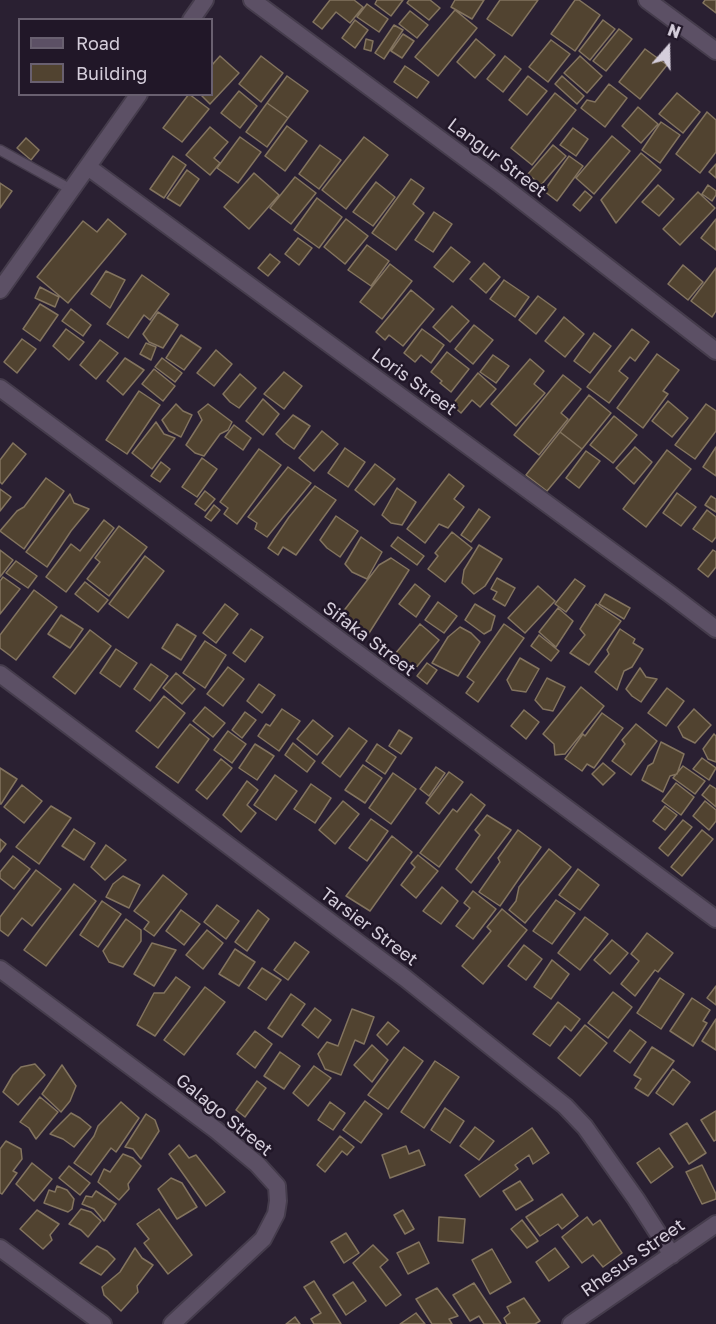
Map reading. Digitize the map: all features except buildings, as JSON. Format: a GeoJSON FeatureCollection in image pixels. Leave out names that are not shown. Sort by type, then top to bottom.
{"type":"FeatureCollection","features":[{"type":"Feature","properties":{"kind":"street"},"geometry":{"type":"LineString","coordinates":[[192,18],[205,0]]}},
{"type":"Feature","properties":{"kind":"street","name":"Langur Street"},"geometry":{"type":"LineString","coordinates":[[252,0],[499,183],[716,351]]}},
{"type":"Feature","properties":{"kind":"street"},"geometry":{"type":"LineString","coordinates":[[647,0],[716,51]]}},
{"type":"Feature","properties":{"kind":"street"},"geometry":{"type":"LineString","coordinates":[[0,290],[138,96]]}},
{"type":"Feature","properties":{"kind":"street","name":"Loris Street"},"geometry":{"type":"LineString","coordinates":[[88,167],[716,629]]}},
{"type":"Feature","properties":{"kind":"street","name":"Sifaka Street"},"geometry":{"type":"LineString","coordinates":[[0,388],[716,920]]}},
{"type":"Feature","properties":{"kind":"street","name":"Tarsier Street"},"geometry":{"type":"LineString","coordinates":[[0,674],[405,978],[565,1107],[585,1127],[672,1254]]}},
{"type":"Feature","properties":{"kind":"street","name":"Galago Street"},"geometry":{"type":"LineString","coordinates":[[0,969],[216,1130],[257,1164],[277,1186],[276,1214],[263,1239],[172,1324]]}},
{"type":"Feature","properties":{"kind":"street","name":"Rhesus Street"},"geometry":{"type":"LineString","coordinates":[[571,1324],[716,1224]]}},
{"type":"Feature","properties":{"kind":"street"},"geometry":{"type":"LineString","coordinates":[[0,1248],[103,1324]]}},
{"type":"Feature","properties":{"kind":"lane"},"geometry":{"type":"LineString","coordinates":[[0,150],[72,190]]}}]}
